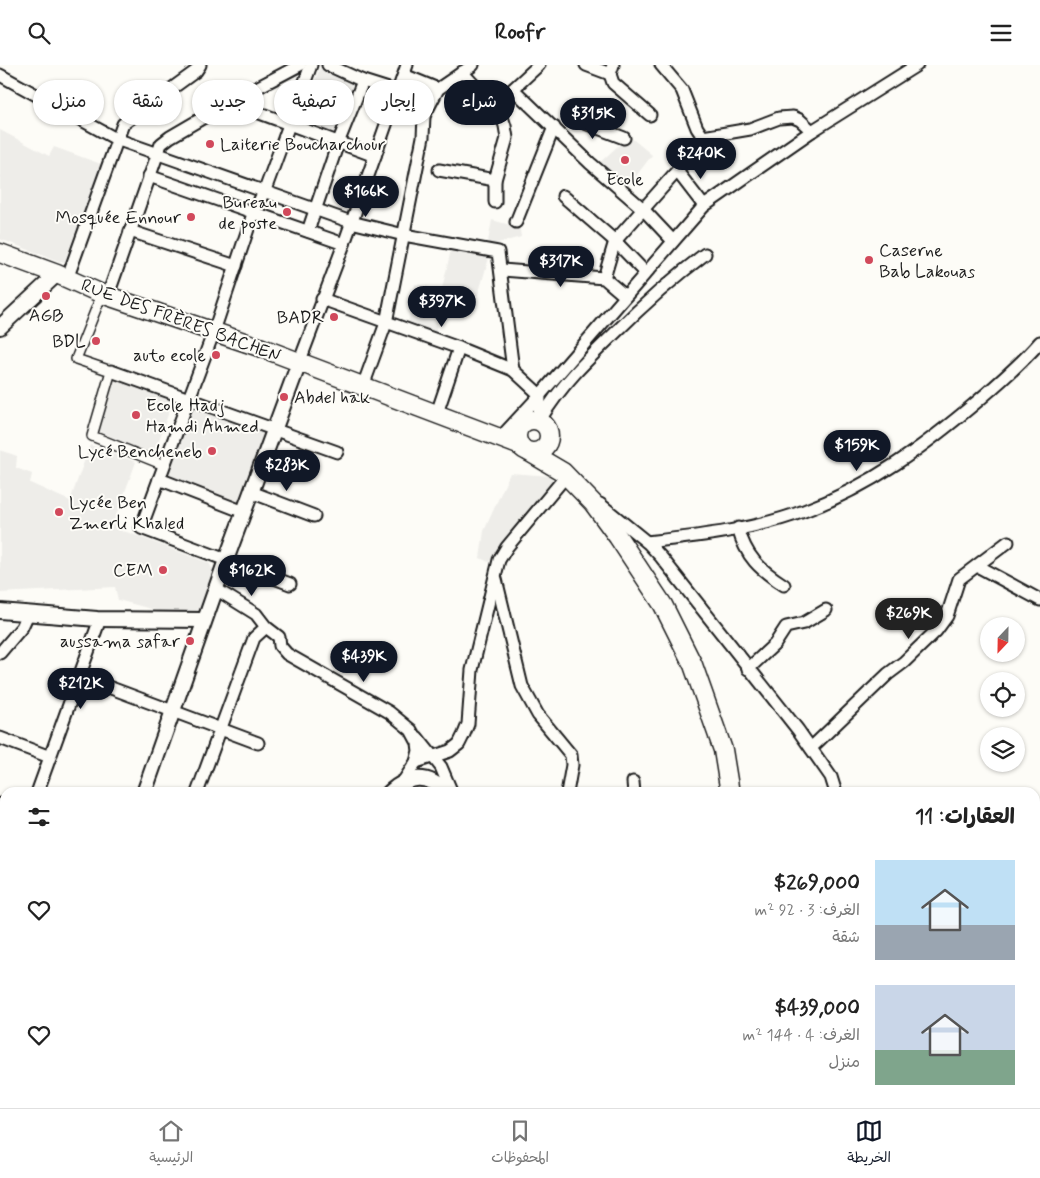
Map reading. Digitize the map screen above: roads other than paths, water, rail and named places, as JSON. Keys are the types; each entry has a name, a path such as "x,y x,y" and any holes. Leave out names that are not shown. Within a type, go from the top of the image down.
{"main road":[{"name":"RUE DES FRÈRES BACHEN","path":"0,253 62,276 105,295 214,331 437,413 525,449 550,463 593,503 618,537 677,629 693,665 723,750 729,787"},
{"path":"544,428 544,448 525,449 518,436 521,427 529,421 544,428 566,476"}],"street":[{"path":"0,327 62,276 123,124 196,71 200,65"},
{"path":"264,84 300,65"},
{"path":"306,80 311,65"},
{"path":"308,231 338,143 363,81 328,65"},
{"path":"434,97 438,89 473,65"},
{"path":"515,87 539,65"},
{"path":"586,65 611,69 613,83 650,115"},
{"path":"661,65 682,90 697,128 703,137"},
{"path":"500,438 540,395 704,206 812,131 917,65"},
{"path":"406,70 438,89"},
{"path":"462,72 469,80"},
{"path":"0,75 116,139 316,208 351,222 404,235 498,252 502,269 513,370"},
{"path":"515,91 590,163 642,208 673,241"},
{"path":"604,278 615,241 642,208 677,171 703,137 750,129 779,118 793,117 800,120 812,131"},
{"path":"572,118 624,138"},
{"path":"192,124 161,144 105,295 76,359 188,397 337,452"},
{"path":"290,125 265,190 254,211 214,331 141,528 290,584"},
{"path":"293,125 375,156"},
{"path":"146,787 204,620 387,125"},
{"path":"363,386 386,323 423,137 424,125"},
{"path":"495,203 495,180 507,138 504,125"},
{"path":"516,222 554,127"},
{"path":"439,170 495,180"},
{"path":"677,171 704,206"},
{"path":"149,176 254,211 344,244"},
{"path":"563,196 615,241 645,272"},
{"path":"130,231 236,266"},
{"path":"544,428 555,394 570,376 668,282 705,254"},
{"path":"502,269 604,278 625,296"},
{"path":"322,299 459,348 513,370 540,395 544,428"},
{"path":"647,543 781,519 834,499 922,448 995,387 1040,342"},
{"path":"437,413 459,348"},
{"path":"111,371 92,436 164,465"},
{"path":"416,762 450,751 459,744 468,724 472,670 499,560 507,547 566,476 647,543 661,557 811,748 831,777 834,787"},
{"path":"159,479 244,512"},
{"path":"251,492 314,516"},
{"path":"738,528 748,554 765,573 784,585"},
{"path":"811,748 943,624 959,579 1008,542"},
{"path":"976,566 1040,600"},
{"path":"496,578 522,686 538,715 571,755 572,765 569,787"},
{"path":"216,589 256,615 266,627 279,637 280,646 287,653 389,713 412,730 441,767 449,787"},
{"path":"748,669 775,644 786,627 804,623 826,610"},
{"path":"0,611 100,619 204,620"},
{"path":"0,653 22,627 28,613"},
{"path":"39,787 100,619"},
{"path":"199,787 254,637 266,627"},
{"path":"79,676 258,743"},
{"path":"397,787 416,762 418,743 412,730"},
{"path":"0,738 50,757"},
{"path":"400,787 418,779 428,778 438,783 441,787"}],"place":[{"name":"Laiterie Boucharchour","path":"210,144"},
{"name":"Ecole","path":"625,160"},
{"name":"Bureau de poste","path":"287,212"},
{"name":"Mosquée Ennour","path":"191,217"},
{"name":"Caserne Bab Lakouas","path":"869,260"},
{"name":"AGB","path":"46,296"},
{"name":"BADR","path":"334,317"},
{"name":"BDL","path":"96,341"},
{"name":"auto ecole","path":"216,355"},
{"name":"Abdel hak","path":"284,397"},
{"name":"Ecole Hadj Hamdi Ahmed","path":"136,415"},
{"name":"Lycé Bencheneb","path":"212,451"},
{"name":"Lycée Ben Zmerli Khaled","path":"59,512"},
{"name":"CEM","path":"163,570"},
{"name":"aussama safar","path":"190,641"}]}
